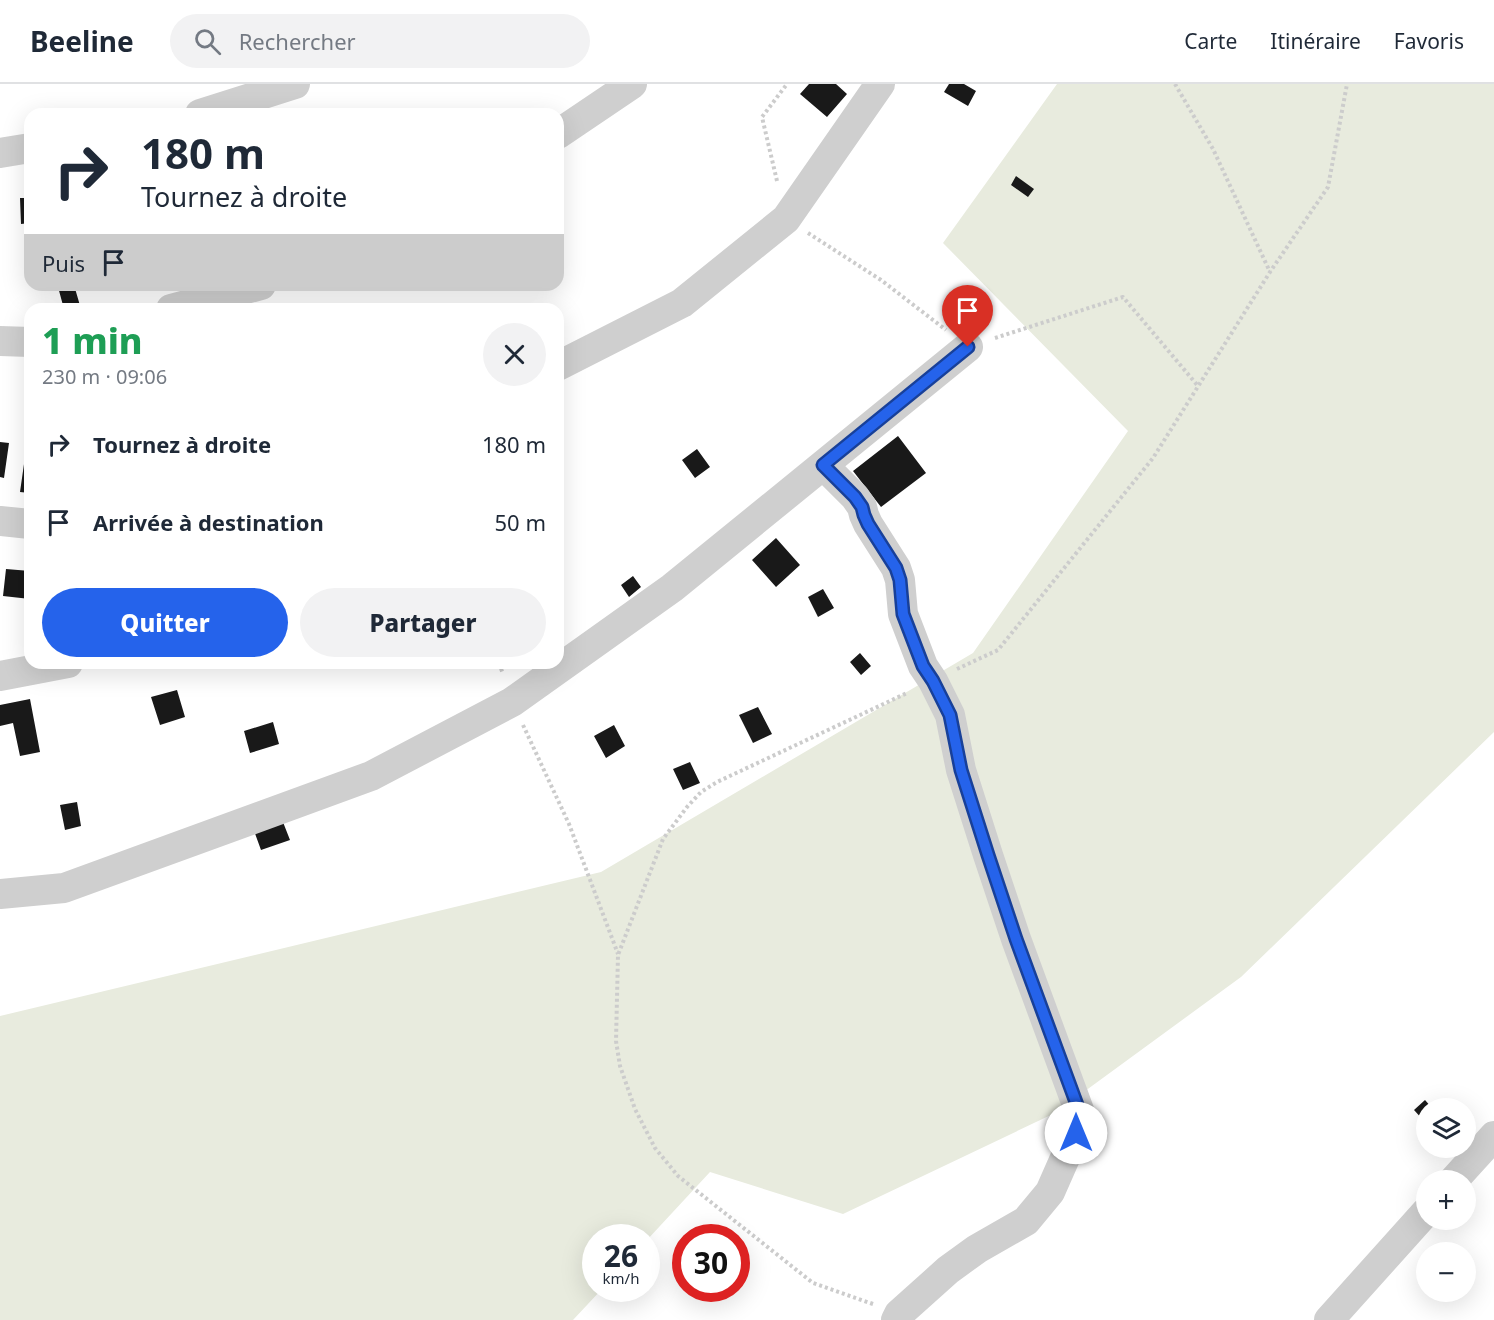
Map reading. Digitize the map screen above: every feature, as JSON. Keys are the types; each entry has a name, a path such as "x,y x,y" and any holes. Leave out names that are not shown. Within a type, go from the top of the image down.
{"street":[{"path":"219,108 295,84"},
{"path":"564,130 632,84"},
{"path":"564,363 682,303 786,219 880,84"},
{"path":"0,153 24,149"},
{"path":"194,303 238,291"},
{"path":"0,341 24,342"},
{"path":"564,665 672,588 968,347"},
{"path":"823,465 855,497 862,507 868,524 896,568 900,580 903,614 923,666 950,715 961,770 1016,939 1080,1113 1076,1133 1050,1192 1026,1221 977,1249 948,1270 894,1318"},
{"path":"0,521 24,523"},
{"path":"0,676 37,669"},
{"path":"0,894 63,888 371,776 512,702 558,669"},
{"path":"1463,1170 1494,1136"},
{"path":"1329,1320 1416,1223"}],"path":[{"path":"787,84 762,117 786,219 881,280 968,347 1123,297 1198,386"},
{"path":"1175,84 1212,149 1270,272"},
{"path":"894,1318 813,1283 678,1176 654,1148 634,1109 619,1058 616,1041 618,955 663,839 701,792 717,782 998,650 1153,458 1270,272 1328,187 1347,84"},
{"path":"512,702 569,824 618,955"}],"shaded area":[{"path":"1057,84 1494,84 1494,732 1241,977 1055,1113 843,1214 710,1172 660,1226 660,1224 582,1224 582,1302 590,1302 573,1320 0,1320 0,1016 601,872 973,653 1128,431 943,243"}],"building":[{"path":"809,84 836,84 847,94 827,117 800,94"},
{"path":"949,84 964,84 976,91 968,106 944,92"},
{"path":"1016,176 1034,189 1028,197 1011,185"},
{"path":"20,198 24,198 24,224 21,224"},
{"path":"59,291 76,291 79,303 62,303"},
{"path":"898,436 926,473 881,507 853,471"},
{"path":"0,442 9,443 4,478 0,477"},
{"path":"697,449 710,467 695,478 682,460"},
{"path":"24,464 24,492 20,492"},
{"path":"776,538 800,565 776,587 752,560"},
{"path":"6,569 24,570 24,598 3,596"},
{"path":"633,576 641,587 629,597 621,585"},
{"path":"823,589 834,608 818,617 808,597"},
{"path":"860,653 871,666 861,675 850,662"},
{"path":"177,690 185,717 160,725 151,697"},
{"path":"30,699 40,752 20,756 13,723 0,726 0,705"},
{"path":"758,707 772,734 753,743 739,715"},
{"path":"273,722 279,744 250,753 244,731"},
{"path":"614,725 625,746 606,758 594,736"},
{"path":"690,762 700,783 683,790 673,769"},
{"path":"77,802 81,826 65,830 60,805"},
{"path":"281,817 290,840 261,850 253,828"}],"route":[{"path":"968,347 823,465 855,497 862,507 868,524 896,568 900,580 903,614 923,666 950,715 961,770 988,855 1016,939 1080,1113 1076,1133"}]}
